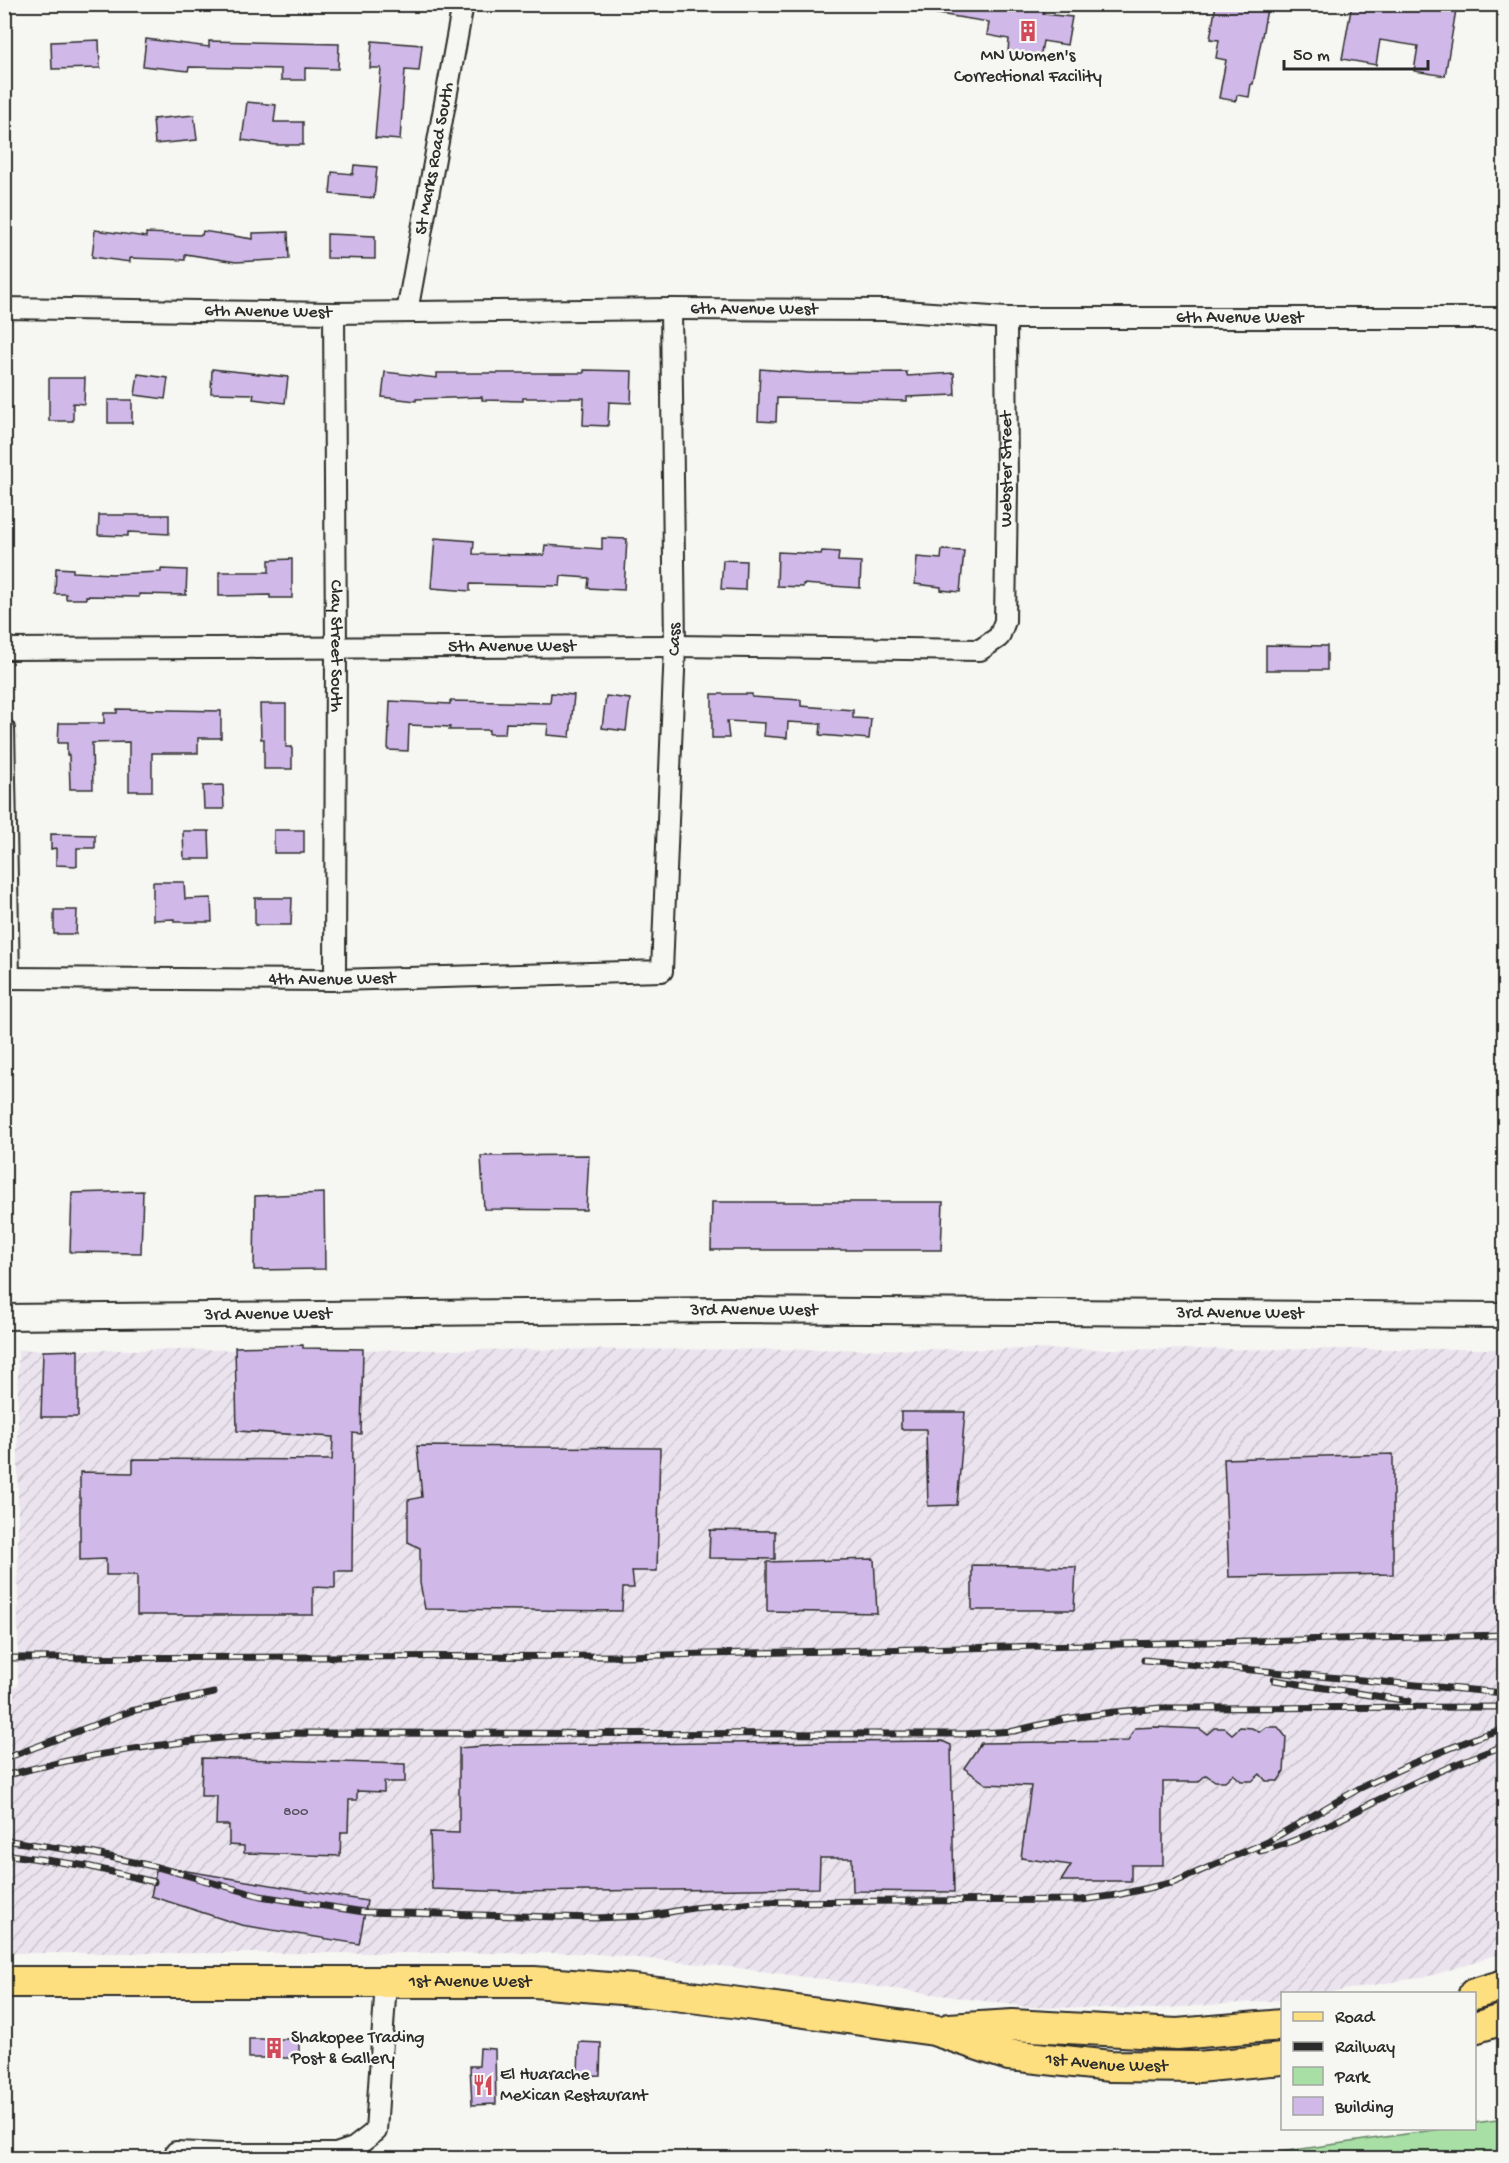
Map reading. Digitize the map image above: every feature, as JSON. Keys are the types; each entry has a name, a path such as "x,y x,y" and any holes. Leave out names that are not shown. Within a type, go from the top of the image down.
{"main road":[{"name":"1st Avenue West","path":"4,1982 534,1982 634,1990 934,2030 1009,2055 1110,2066 1198,2067 1281,2059"},
{"path":"1476,1993 1504,1985"},
{"path":"1476,2027 1504,2019"},
{"name":"1st Avenue West","path":"934,2030 1012,2025 1177,2034 1281,2025"}],"street":[{"name":"St Marks Road South","path":"407,312 463,4"},
{"name":"6th Avenue West","path":"4,308 334,313 671,309 888,310 1006,318 1504,318"},
{"name":"Cass","path":"662,971 675,645 671,309"},
{"name":"Clay Street South","path":"334,313 335,980"},
{"name":"Webster Street","path":"1005,621 1006,318"},
{"name":"5th Avenue West","path":"4,649 675,645 980,650 999,637 1005,621"},
{"path":"4,729 7,978"},
{"name":"4th Avenue West","path":"7,978 335,980 662,971"},
{"name":"3rd Avenue West","path":"4,1317 714,1310 1504,1315"},
{"path":"176,2152 336,2154 354,2148 376,2132 386,1982"}],"shaded area":[{"path":"1504,1349 1504,1952 1434,1975 1332,1992 1281,1992 1281,2000 1155,2009 1028,2007 731,1967 586,1953 5,1953 4,1687 18,1686 18,1350"}],"green space":[{"path":"1504,2119 1504,2158 1238,2158 1434,2130 1476,2130 1476,2123"}],"building":[{"name":"MN Women's Correctional Facility","path":"934,4 1045,4 1043,14 1072,17 1067,45 1043,41 1040,58 1008,52 1009,39 987,35 989,22 933,13"},
{"path":"1216,4 1268,4 1249,97 1237,95 1236,101 1219,98 1226,60 1216,58 1219,40 1210,39"},
{"path":"1352,4 1457,4 1445,76 1414,71 1418,46 1380,40 1376,65 1342,59"},
{"path":"146,39 209,47 209,41 339,44 338,69 305,68 305,80 281,80 281,69 189,67 188,71 143,66"},
{"path":"99,40 100,68 52,69 51,42"},
{"path":"372,41 422,45 419,71 405,70 400,140 375,138 381,68 370,68"},
{"path":"247,102 276,105 274,122 303,122 303,145 276,145 242,140"},
{"path":"194,115 197,140 155,144 153,119"},
{"path":"354,165 377,167 374,198 330,194 332,172 353,174"},
{"path":"95,230 146,237 146,233 202,235 203,231 253,239 253,233 288,232 289,259 236,262 185,254 185,260 130,258 130,262 92,257"},
{"path":"327,234 375,236 375,259 327,258"},
{"path":"212,369 288,377 285,403 253,399 254,394 211,393"},
{"path":"760,369 809,373 907,372 907,376 954,373 955,395 907,397 907,401 777,398 776,422 758,421"},
{"path":"584,370 632,371 631,403 609,402 608,426 583,425 584,398 523,398 523,401 482,400 482,397 416,399 416,401 382,397 385,372 437,378 437,373 584,373"},
{"path":"138,374 168,378 165,399 135,395"},
{"path":"49,378 85,378 84,404 73,403 73,421 49,421"},
{"path":"108,400 132,400 132,423 108,423"},
{"path":"99,515 169,515 169,534 128,532 128,536 98,535"},
{"path":"435,538 474,541 473,554 544,555 545,545 602,549 602,538 627,539 624,590 588,588 589,578 561,576 560,586 470,584 470,591 431,588"},
{"path":"942,550 964,551 960,592 915,584 917,557 941,559"},
{"path":"822,551 839,552 838,561 861,562 860,588 803,584 803,587 777,586 778,552 821,554"},
{"path":"292,559 292,598 270,598 270,595 219,596 219,572 269,572 269,560"},
{"path":"723,560 746,561 745,590 721,589"},
{"path":"56,568 73,569 73,572 112,574 161,572 161,569 187,570 186,595 139,594 139,597 86,596 86,599 66,599 66,594 55,594"},
{"path":"1266,645 1327,646 1327,670 1266,670"},
{"path":"551,693 574,695 570,737 547,735 548,724 506,723 505,734 489,734 489,730 449,730 450,727 409,725 408,751 388,750 390,701 450,704 450,701 550,703"},
{"path":"712,694 752,694 752,697 801,700 801,706 853,710 853,718 871,719 869,739 820,735 821,724 788,722 787,738 764,736 765,723 727,721 729,738 712,738"},
{"path":"606,696 630,699 626,731 602,728"},
{"path":"260,704 286,704 286,747 292,747 292,769 264,769 264,739 261,739"},
{"path":"117,709 221,711 221,738 198,738 198,753 152,753 152,791 129,791 129,742 92,743 93,789 70,789 67,743 58,743 59,723 104,723 104,713 117,713"},
{"path":"223,785 224,809 204,809 203,786"},
{"path":"274,830 304,830 304,853 274,853"},
{"path":"183,831 209,831 210,859 184,859"},
{"path":"51,834 95,835 95,848 77,848 77,866 56,865 56,848 51,849"},
{"path":"153,882 184,882 185,899 211,898 212,922 153,920"},
{"path":"255,898 292,898 291,925 255,925"},
{"path":"54,910 77,910 76,934 54,934"},
{"path":"589,1155 586,1210 484,1209 481,1156"},
{"path":"143,1191 141,1253 70,1252 72,1193"},
{"path":"324,1193 325,1269 254,1270 255,1196"},
{"path":"712,1202 943,1202 941,1250 711,1250"},
{"path":"303,1345 303,1348 363,1349 361,1434 353,1433 352,1571 335,1571 335,1588 313,1587 313,1615 137,1615 137,1575 106,1575 106,1559 80,1560 80,1472 133,1473 133,1459 332,1460 333,1437 237,1431 235,1347"},
{"path":"78,1350 78,1417 41,1417 43,1351"},
{"path":"901,1412 965,1412 957,1505 928,1506 926,1429 901,1429"},
{"path":"417,1446 660,1448 657,1571 632,1571 634,1588 623,1588 622,1611 425,1609 420,1583 420,1548 408,1542 408,1500 422,1497"},
{"path":"1393,1454 1393,1574 1229,1577 1224,1459"},
{"path":"710,1530 775,1531 775,1559 709,1558"},
{"path":"874,1559 877,1613 767,1611 767,1562"},
{"path":"972,1565 1076,1567 1074,1610 972,1610"},
{"path":"1240,1727 1252,1728 1259,1732 1266,1727 1278,1727 1286,1737 1284,1772 1278,1781 1266,1781 1260,1774 1252,1781 1241,1781 1233,1774 1225,1781 1215,1781 1206,1775 1198,1782 1163,1782 1163,1865 1131,1865 1131,1881 1061,1881 1071,1865 1021,1858 1031,1786 986,1784 964,1768 981,1743 1128,1741 1135,1728 1200,1729 1207,1734 1214,1728 1225,1728 1232,1734"},
{"path":"942,1741 951,1745 954,1892 853,1891 852,1858 820,1858 819,1888 513,1892 432,1889 430,1832 459,1833 459,1748 497,1745"},
{"path":"202,1758 405,1764 405,1782 384,1782 384,1792 357,1791 357,1800 349,1800 348,1832 341,1832 340,1856 244,1853 244,1846 229,1845 229,1825 216,1825 217,1796 201,1796"},
{"path":"157,1866 367,1901 359,1944 241,1925 151,1896"},
{"name":"Shakopee Trading Post & Gallery","path":"249,2039 299,2039 299,2058 249,2058"},
{"path":"579,2042 601,2043 600,2075 578,2076"},
{"name":"El Huarache Mexican Restaurant","path":"480,2048 495,2049 496,2104 472,2105 470,2066 479,2066"}],"railway":[{"path":"4,1658 624,1656 1504,1635"},
{"path":"1144,1660 1504,1693"},
{"path":"1274,1680 1408,1701"},
{"path":"4,1759 131,1711 214,1693"},
{"path":"4,1776 144,1747 286,1733 964,1734 1014,1731 1065,1719 1160,1708 1504,1707"},
{"path":"4,1840 91,1853 157,1867 260,1896 364,1912 595,1918 647,1916 693,1908 755,1902 1082,1900 1175,1882 1267,1842 1360,1788 1411,1764 1504,1729"},
{"path":"1260,1851 1302,1837 1419,1780 1504,1746"},
{"path":"4,1854 87,1866 154,1882"}],"place":[{"name":"MN Women's Correctional Facility","path":"1028,31"},
{"name":"Shakopee Trading Post & Gallery","path":"274,2048"},
{"name":"El Huarache Mexican Restaurant","path":"483,2085"}]}
